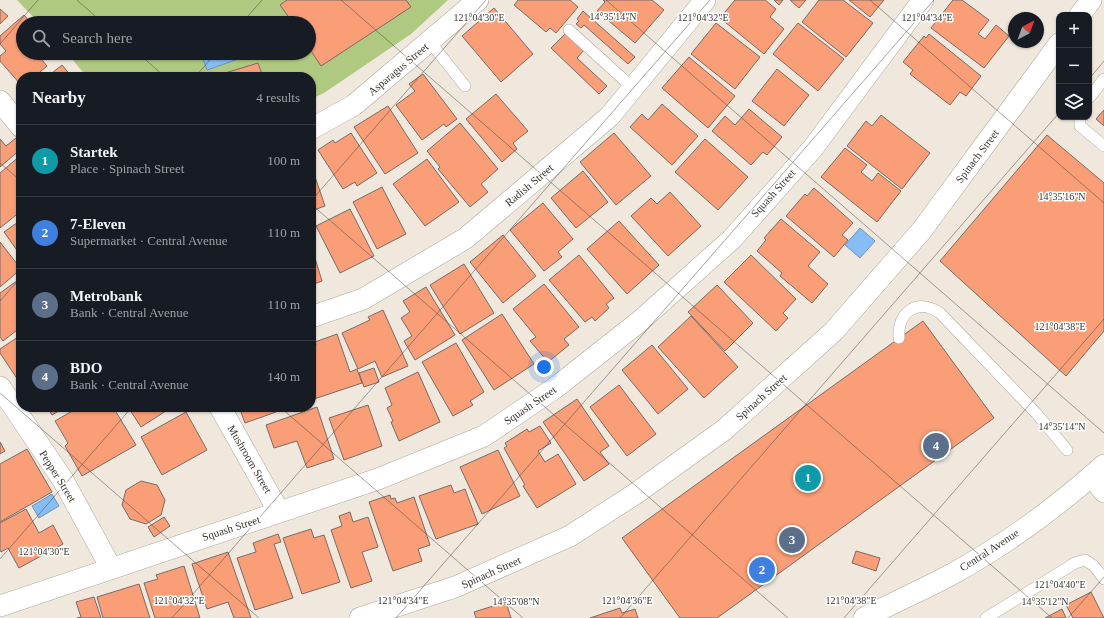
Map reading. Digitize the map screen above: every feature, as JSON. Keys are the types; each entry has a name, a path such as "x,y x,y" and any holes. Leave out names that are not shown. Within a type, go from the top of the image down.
{"street":[{"name":"Asparagus Street","path":"316,126 354,105 478,0"},
{"name":"Radish Street","path":"316,315 363,299 466,238 610,116 706,0"},
{"name":"Squash Street","path":"0,606 378,479 484,436 555,388 634,326 732,239 813,148 923,0"},
{"path":"1082,12 1091,0"},
{"name":"Spinach Street","path":"360,618 455,588 570,536 635,494 724,430 834,331 916,236 1056,48"},
{"path":"0,101 16,121"},
{"name":"Pepper Street","path":"0,387 16,411"},
{"name":"Pepper Street","path":"17,412 63,480 112,568"},
{"name":"Mushroom Street","path":"223,412 279,512"},
{"path":"1098,470 1104,492"},
{"name":"Central Avenue","path":"864,618 953,573 979,558 1049,510 1098,470"}],"lane":[{"path":"568,30 633,88"},
{"path":"430,42 465,86"},
{"path":"1092,94 1104,79"},
{"path":"1080,120 1080,126 1104,146"},
{"path":"899,338 898,327 905,314 918,306 934,308 1036,412 1067,450"},
{"path":"986,618 1075,563 1085,560 1094,566 1104,579"}],"green space":[{"path":"17,0 448,0 411,34 324,93 316,97 316,72 83,72 73,60 316,60 316,16 32,16"}],"water":[{"path":"203,60 236,60 207,70"},
{"path":"860,228 875,241 860,258 845,245"},
{"path":"52,494 59,506 39,518 32,506"}],"building":[{"path":"287,0 406,0 411,7 321,66 316,58 316,16 288,16 280,5"},
{"path":"518,0 570,0 578,7 556,33 550,28 546,32 514,5"},
{"path":"603,0 652,0 664,10 635,43 597,11 605,2"},
{"path":"735,0 765,0 776,9 770,17 784,29 764,54 720,18"},
{"path":"774,0 783,0 779,5"},
{"path":"790,0 806,0 799,8"},
{"path":"819,0 843,0 873,23 846,57 802,22"},
{"path":"849,0 884,0 870,17"},
{"path":"953,0 962,0 989,20 978,34 985,39 996,25 1008,35 1008,37 984,68 931,28"},
{"path":"494,8 533,54 501,82 462,36"},
{"path":"0,9 8,16 0,24"},
{"path":"583,11 635,57 628,64 584,25 581,28 576,24 579,21 577,19"},
{"path":"16,22 16,60 42,60 47,66 40,72 16,72 16,79 0,61 0,56 6,51 0,44 0,36"},
{"path":"716,23 760,57 735,89 691,54"},
{"path":"798,23 844,59 818,91 773,54"},
{"path":"566,33 584,50 577,58 607,86 599,94 551,48"},
{"path":"929,34 981,76 966,96 960,92 950,105 910,74 913,70 903,62 924,36 926,38"},
{"path":"689,57 735,96 708,128 662,88"},
{"path":"258,63 261,72 228,72"},
{"path":"62,65 68,72 53,72"},
{"path":"777,69 809,95 784,126 752,101"},
{"path":"423,74 457,119 446,127 444,124 422,140 396,105 415,91 409,84"},
{"path":"496,94 528,131 513,143 517,149 502,162 466,119"},
{"path":"662,104 698,136 672,165 630,127 642,114 648,120"},
{"path":"388,106 418,153 385,174 354,127"},
{"path":"749,109 782,137 767,155 763,152 751,165 712,131 725,116 735,125"},
{"path":"1104,110 1104,126 1096,119"},
{"path":"881,115 930,153 902,189 847,146 866,121 872,126"},
{"path":"460,123 498,169 481,184 488,192 470,207 438,169 440,167 427,151"},
{"path":"351,133 377,173 357,186 355,182 343,189 318,150 333,140 335,143"},
{"path":"614,133 651,176 616,205 580,162"},
{"path":"1047,135 1104,183 1104,331 1066,376 940,261"},
{"path":"16,138 16,153 0,167 0,139 6,146"},
{"path":"705,139 748,177 718,210 675,172"},
{"path":"845,148 867,165 861,172 872,181 878,173 901,191 877,222 821,177"},
{"path":"16,159 16,215 0,228 0,173"},
{"path":"427,159 459,202 425,226 393,184"},
{"path":"583,171 608,202 576,228 551,198"},
{"path":"316,180 325,206 316,209"},
{"path":"382,187 406,234 377,249 353,202"},
{"path":"814,188 853,223 842,235 848,240 834,257 786,216 805,194 807,196"},
{"path":"670,192 701,226 668,256 631,216 651,198 657,204"},
{"path":"543,203 573,239 558,252 562,257 544,271 510,230"},
{"path":"350,209 374,256 340,273 316,226"},
{"path":"781,219 820,252 808,266 828,284 812,303 780,276 782,273 757,251 766,240 764,238"},
{"path":"619,221 659,265 627,294 587,249"},
{"path":"16,224 16,249 4,232"},
{"path":"503,235 536,276 503,303 470,262"},
{"path":"0,242 16,263 16,273 0,287"},
{"path":"579,255 614,298 606,304 609,308 595,321 592,317 585,322 549,280"},
{"path":"751,255 796,299 783,313 788,318 776,331 724,282"},
{"path":"316,261 322,281 316,283"},
{"path":"464,264 494,313 460,334 430,285"},
{"path":"16,282 16,331 3,341 0,337 0,293"},
{"path":"544,284 579,327 564,339 569,345 548,362 530,341 536,337 513,309"},
{"path":"717,285 753,323 725,351 688,312"},
{"path":"426,287 455,335 415,360 404,341 412,336 401,318 410,312 403,301"},
{"path":"383,310 408,366 382,377 375,361 358,369 342,333 370,320 368,317"},
{"path":"502,314 534,364 494,390 462,340"},
{"path":"691,316 738,367 704,398 658,347"},
{"path":"923,321 994,418 717,618 680,618 622,538"},
{"path":"337,334 350,372 357,369 362,383 316,398 316,342"},
{"path":"16,338 16,377 0,353 0,349"},
{"path":"456,343 484,392 470,401 473,405 453,416 422,362"},
{"path":"652,345 688,389 658,414 622,370"},
{"path":"374,368 379,382 364,387 359,373"},
{"path":"418,372 440,422 399,441 387,408 392,405 385,388"},
{"path":"619,385 656,434 627,456 590,407"},
{"path":"577,399 609,446 600,452 609,464 584,481 543,422"},
{"path":"368,405 382,446 344,460 329,418"},
{"path":"316,407 334,459 307,468 297,441 274,448 266,425 303,412 316,412"},
{"path":"50,412 57,412 52,415"},
{"path":"70,412 116,412 136,445 82,476 65,446 68,443 55,421"},
{"path":"131,412 164,412 141,427"},
{"path":"186,412 207,450 162,475 141,437"},
{"path":"241,412 276,412 245,423"},
{"path":"540,426 551,443 538,451 545,462 558,454 576,484 537,508 523,486 525,485 504,448 507,446 505,443 527,429 529,432"},
{"path":"0,442 5,451 0,454"},
{"path":"27,449 52,492 0,522 0,464"},
{"path":"498,450 520,496 482,514 460,467"},
{"path":"141,481 157,485 165,500 161,515 146,524 130,519 122,505 126,490"},
{"path":"451,485 454,493 465,489 478,524 436,539 419,496"},
{"path":"390,495 391,499 395,498 397,503 414,497 430,545 418,549 422,561 393,571 369,502"},
{"path":"26,509 39,533 53,525 63,544 19,568 8,548 1,552 0,550 0,523"},
{"path":"350,512 353,522 368,517 378,547 362,552 372,581 351,588 331,530 342,526 339,516"},
{"path":"164,517 170,526 154,537 148,527"},
{"path":"311,529 314,538 324,535 340,582 302,594 283,538"},
{"path":"278,534 281,542 274,544 293,598 255,610 237,558 256,552 253,543"},
{"path":"856,551 880,558 876,571 852,563"},
{"path":"228,552 251,618 234,618 228,602 207,609 192,564"},
{"path":"184,566 200,618 155,618 144,583 158,579 156,575"},
{"path":"139,584 150,618 103,618 97,597"},
{"path":"1091,592 1104,618 1073,618 1066,605"},
{"path":"94,597 101,618 77,618 81,617 76,602"},
{"path":"506,602 511,618 476,618 474,612"},
{"path":"620,608 622,613 635,609 638,618 590,618"},
{"path":"1062,609 1066,618 1045,618"}],"place":[{"name":"BDO","path":"936,446"},
{"name":"Startek","path":"808,478"},
{"name":"Metrobank","path":"792,540"},
{"name":"7-Eleven","path":"762,570"}]}
